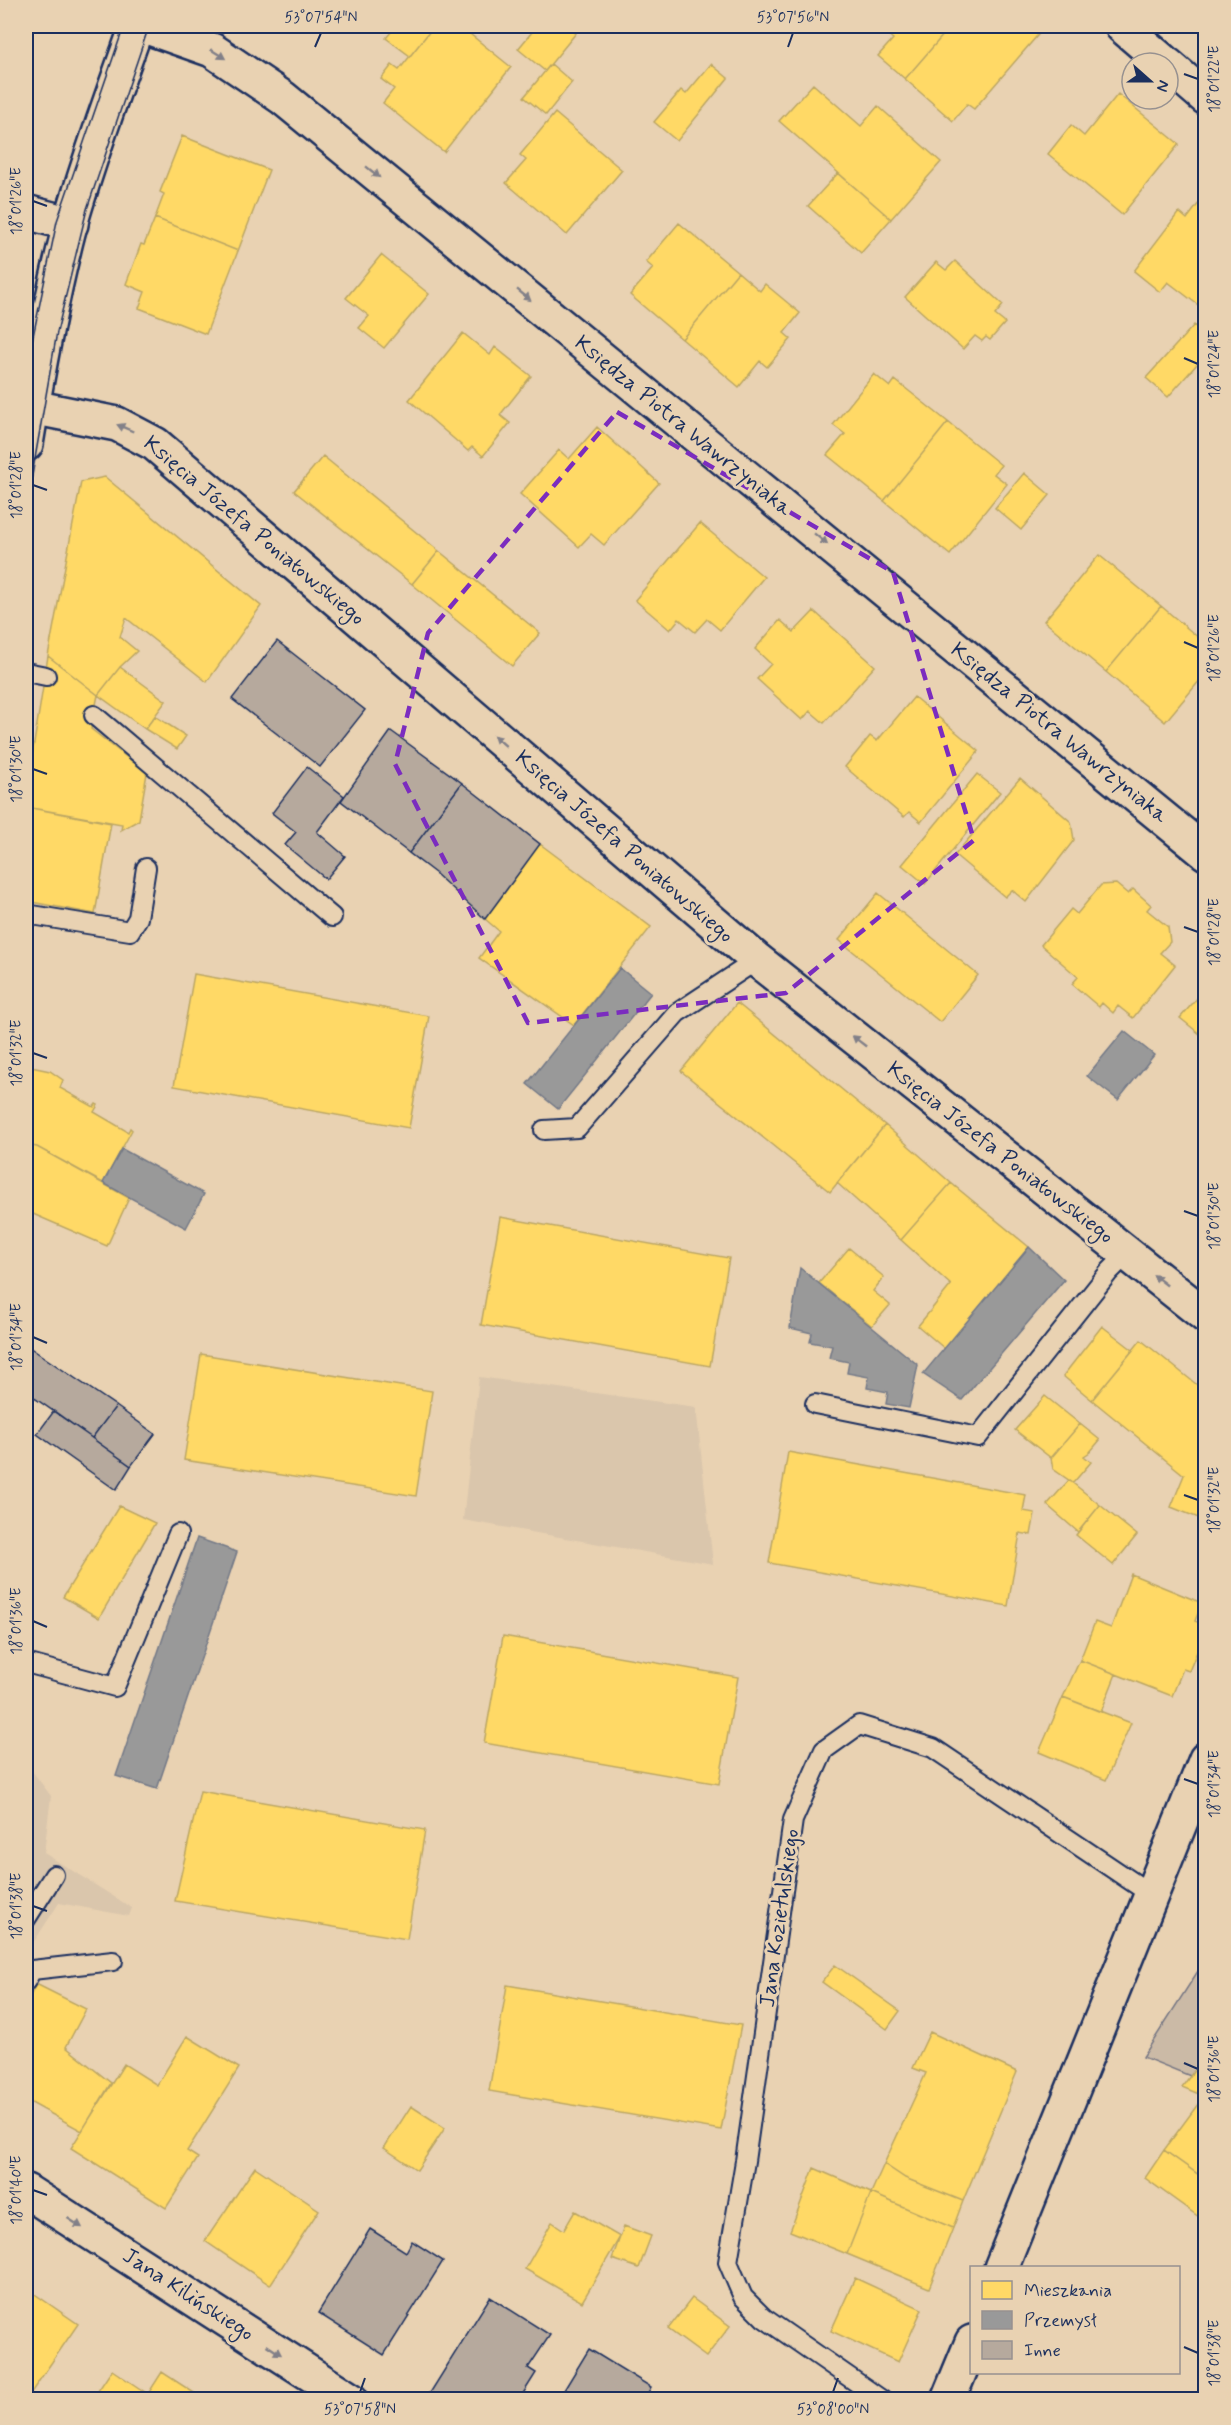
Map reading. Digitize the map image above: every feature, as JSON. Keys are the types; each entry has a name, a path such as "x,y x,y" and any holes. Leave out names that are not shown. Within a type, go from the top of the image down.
{"street":[{"path":"26,444 46,327 71,224 100,129 137,26"},
{"name":"Księdza Piotra Wawrzyniaka","path":"144,26 212,50 283,98 1206,853"},
{"path":"1122,26 1152,51"},
{"path":"1180,75 1206,98"},
{"path":"26,212 71,224"},
{"name":"Księcia Józefa Poniatowskiego","path":"32,407 117,424 129,428 155,444 757,960 1206,1316"},
{"path":"1002,2266 1206,1759"},
{"name":"Jana Kilińskiego","path":"26,2191 351,2400"},
{"path":"948,2400 970,2347"}],"lane":[{"path":"26,672 46,676"},
{"path":"94,715 332,917"},
{"path":"26,914 130,932 138,918 146,868"},
{"path":"544,1130 577,1128 677,1013 757,960"},
{"path":"815,1404 978,1437 1109,1272 1127,1254"},
{"path":"26,1663 115,1688 178,1534"},
{"name":"Jana Kozietulskiego","path":"882,2400 764,2318 743,2297 728,2262 745,2161 793,1820 824,1750 859,1725 933,1748 1152,1895"},
{"path":"26,1919 54,1875"},
{"path":"26,1981 32,1970 112,1961"}],"highlighted area":[{"path":"617,412 893,572 974,840 786,993 528,1023 395,764 428,633"}],"shaded area":[{"path":"479,1377 696,1407 713,1564 463,1520"},
{"path":"26,1763 51,1796 44,1853 132,1908 129,1916 59,1903 26,1954"},
{"path":"1205,1960 1205,2082 1143,2057"}],"building: Mieszkania":[{"path":"396,26 434,26 410,56 386,38"},
{"path":"434,26 460,26 511,67 444,152 383,103 394,89 381,79 392,65 399,70"},
{"path":"537,26 567,26 576,33 545,71 518,49"},
{"path":"878,26 951,26 905,79 878,56 893,39"},
{"path":"951,26 1039,26 1043,29 974,109 967,104 953,121 905,79"},
{"path":"551,64 572,82 546,115 524,97"},
{"path":"711,64 728,78 677,141 654,122 681,90 686,94"},
{"path":"813,84 861,126 878,106 941,162 891,219 779,121"},
{"path":"1118,94 1120,111 1139,111 1179,144 1122,215 1048,154 1071,125 1084,136"},
{"path":"555,113 622,170 567,235 506,183 526,160 520,155"},
{"path":"182,136 269,170 238,251 155,218 164,194 160,192"},
{"path":"838,173 891,219 861,253 808,206"},
{"path":"1202,199 1206,201 1206,311 1168,282 1160,292 1134,271 1179,212 1187,219"},
{"path":"155,218 238,251 206,334 139,308 145,292 126,284 141,244 144,245"},
{"path":"679,223 738,272 682,339 630,295 653,268 646,262"},
{"path":"381,255 429,294 384,348 359,328 369,316 346,298"},
{"path":"955,261 1003,305 995,315 1005,323 990,340 986,337 982,341 975,336 963,349 905,297 936,262 946,270"},
{"path":"738,272 760,291 765,284 800,313 784,333 791,339 767,367 760,361 739,387 682,339"},
{"path":"1194,325 1206,336 1206,354 1168,397 1146,378"},
{"path":"463,333 490,355 495,347 531,376 500,415 510,423 483,456 472,447 468,451 409,400"},
{"path":"874,374 890,387 895,380 948,422 884,501 827,455 845,434 833,425"},
{"path":"948,422 1001,465 994,474 1007,484 950,555 884,501"},
{"path":"597,427 659,483 604,545 591,534 579,547 520,494 559,450 569,459"},
{"path":"323,456 439,551 412,584 294,491"},
{"path":"1024,473 1050,495 1021,530 995,508"},
{"path":"105,477 261,606 207,682 126,618 120,637 137,651 120,667 98,695 48,656 81,482"},
{"path":"700,523 764,577 720,630 707,619 695,632 679,619 670,630 635,600"},
{"path":"439,551 540,633 512,666 412,584"},
{"path":"1099,555 1161,606 1106,672 1044,621"},
{"path":"1161,606 1206,644 1206,673 1165,722 1106,672"},
{"path":"814,611 875,666 824,723 810,711 802,720 757,679 771,664 755,649 780,620 794,632"},
{"path":"48,656 98,695 91,729 147,773 139,820 121,830 122,824 26,807 26,793"},
{"path":"120,667 166,701 145,729 98,695"},
{"path":"914,697 979,751 921,822 909,812 904,817 845,767 870,736 877,741"},
{"path":"155,716 186,736 177,749 145,729"},
{"path":"977,774 1000,792 925,884 902,865"},
{"path":"1020,778 1071,822 1074,840 1026,902 1012,890 1005,897 955,855"},
{"path":"26,807 111,823 95,914 26,901"},
{"path":"540,844 651,927 574,1025 479,958 499,931 485,919"},
{"path":"1116,884 1128,894 1133,889 1151,905 1147,910 1168,927 1170,942 1160,953 1175,965 1133,1018 1118,1006 1113,1013 1102,1003 1099,1007 1072,984 1078,977 1041,945 1071,909 1077,914 1101,885"},
{"path":"878,893 978,975 940,1022 839,940"},
{"path":"194,974 429,1016 409,1128 174,1086"},
{"path":"1206,988 1206,1039 1180,1018"},
{"path":"737,1003 885,1125 830,1192 681,1071"},
{"path":"26,1066 50,1071 63,1080 60,1088 94,1107 98,1105 94,1112 128,1132 130,1128 132,1130 103,1183 37,1147 26,1145"},
{"path":"885,1125 951,1183 901,1240 837,1183"},
{"path":"26,1145 37,1147 129,1198 107,1246 26,1211"},
{"path":"951,1183 1029,1247 945,1349 918,1326 951,1285 901,1240"},
{"path":"500,1217 729,1258 710,1366 481,1325"},
{"path":"849,1248 884,1277 873,1291 890,1305 872,1326 819,1283"},
{"path":"1102,1326 1133,1350 1092,1400 1063,1376"},
{"path":"1141,1340 1206,1392 1206,1521 1171,1507 1184,1475 1092,1400"},
{"path":"201,1354 432,1391 416,1496 184,1460"},
{"path":"1045,1396 1080,1424 1051,1458 1015,1430"},
{"path":"1080,1424 1100,1440 1084,1456 1091,1462 1073,1483 1053,1469 1051,1458"},
{"path":"788,1452 1026,1495 1023,1511 1035,1513 1031,1535 1020,1533 1008,1606 769,1563"},
{"path":"1069,1480 1100,1505 1078,1532 1047,1505"},
{"path":"1100,1505 1137,1535 1113,1565 1076,1535"},
{"path":"119,1506 155,1523 99,1618 63,1597"},
{"path":"1131,1574 1202,1603 1195,1621 1206,1625 1206,1630 1189,1671 1183,1669 1172,1696 1080,1660 1095,1622 1111,1628"},
{"path":"503,1636 738,1677 719,1784 484,1743"},
{"path":"1080,1660 1116,1674 1101,1712 1063,1697"},
{"path":"1063,1697 1131,1723 1106,1780 1039,1752"},
{"path":"200,1791 425,1830 407,1939 175,1901"},
{"path":"835,1965 900,2011 887,2029 822,1982"},
{"path":"36,1984 86,2009 66,2047 111,2083 82,2131 26,2100 26,2005"},
{"path":"507,1985 741,2025 721,2130 489,2091"},
{"path":"930,2032 1017,2072 963,2201 905,2178 884,2164 926,2073 913,2068"},
{"path":"187,2036 239,2068 187,2151 198,2158 166,2208 71,2148 124,2064 157,2085"},
{"path":"1196,2068 1206,2075 1206,2097 1182,2087"},
{"path":"1204,2096 1206,2097 1206,2180 1164,2150"},
{"path":"411,2106 445,2128 417,2170 384,2148"},
{"path":"1164,2150 1206,2180 1206,2222 1145,2178"},
{"path":"884,2164 905,2178 963,2201 953,2228 871,2193"},
{"path":"255,2167 319,2210 270,2285 205,2241"},
{"path":"814,2168 871,2193 847,2254 790,2231"},
{"path":"871,2193 953,2228 929,2288 847,2254"},
{"path":"575,2211 620,2237 582,2302 525,2269 552,2222 564,2230"},
{"path":"624,2226 651,2236 639,2268 612,2259"},
{"path":"855,2278 922,2309 898,2362 831,2331"},
{"path":"26,2288 78,2324 26,2400"},
{"path":"692,2298 730,2326 706,2357 668,2329"},
{"path":"112,2370 148,2394 162,2372 205,2400 92,2400"}],"building: Przemysł":[{"path":"620,968 651,993 558,1109 527,1084"},
{"path":"1124,1031 1154,1055 1118,1100 1087,1076"},
{"path":"122,1149 204,1194 186,1228 103,1183"},
{"path":"1029,1247 1064,1280 962,1400 923,1374"},
{"path":"800,1268 918,1365 909,1408 886,1404 888,1392 867,1388 869,1377 847,1373 849,1362 829,1358 832,1346 810,1342 812,1333 790,1328"},
{"path":"197,1538 237,1552 157,1789 116,1776"}],"building: Inne":[{"path":"277,641 365,710 320,767 232,699"},
{"path":"391,731 462,783 409,853 341,801"},
{"path":"307,767 344,796 317,832 345,856 326,879 285,845 296,832 272,813"},
{"path":"462,783 540,844 485,919 435,873 409,853"},
{"path":"26,1345 116,1406 92,1438 26,1392"},
{"path":"116,1406 155,1434 131,1466 92,1438"},
{"path":"54,1411 131,1466 116,1490 37,1434"},
{"path":"370,2229 406,2252 412,2241 443,2261 384,2355 318,2313"},
{"path":"490,2297 550,2335 528,2368 536,2373 519,2400 440,2400 430,2393"},
{"path":"589,2349 651,2387 644,2400 558,2400"}],"tram line":[{"path":"26,370 57,221 124,26"},
{"path":"26,510 57,332 87,209 149,26"}]}
